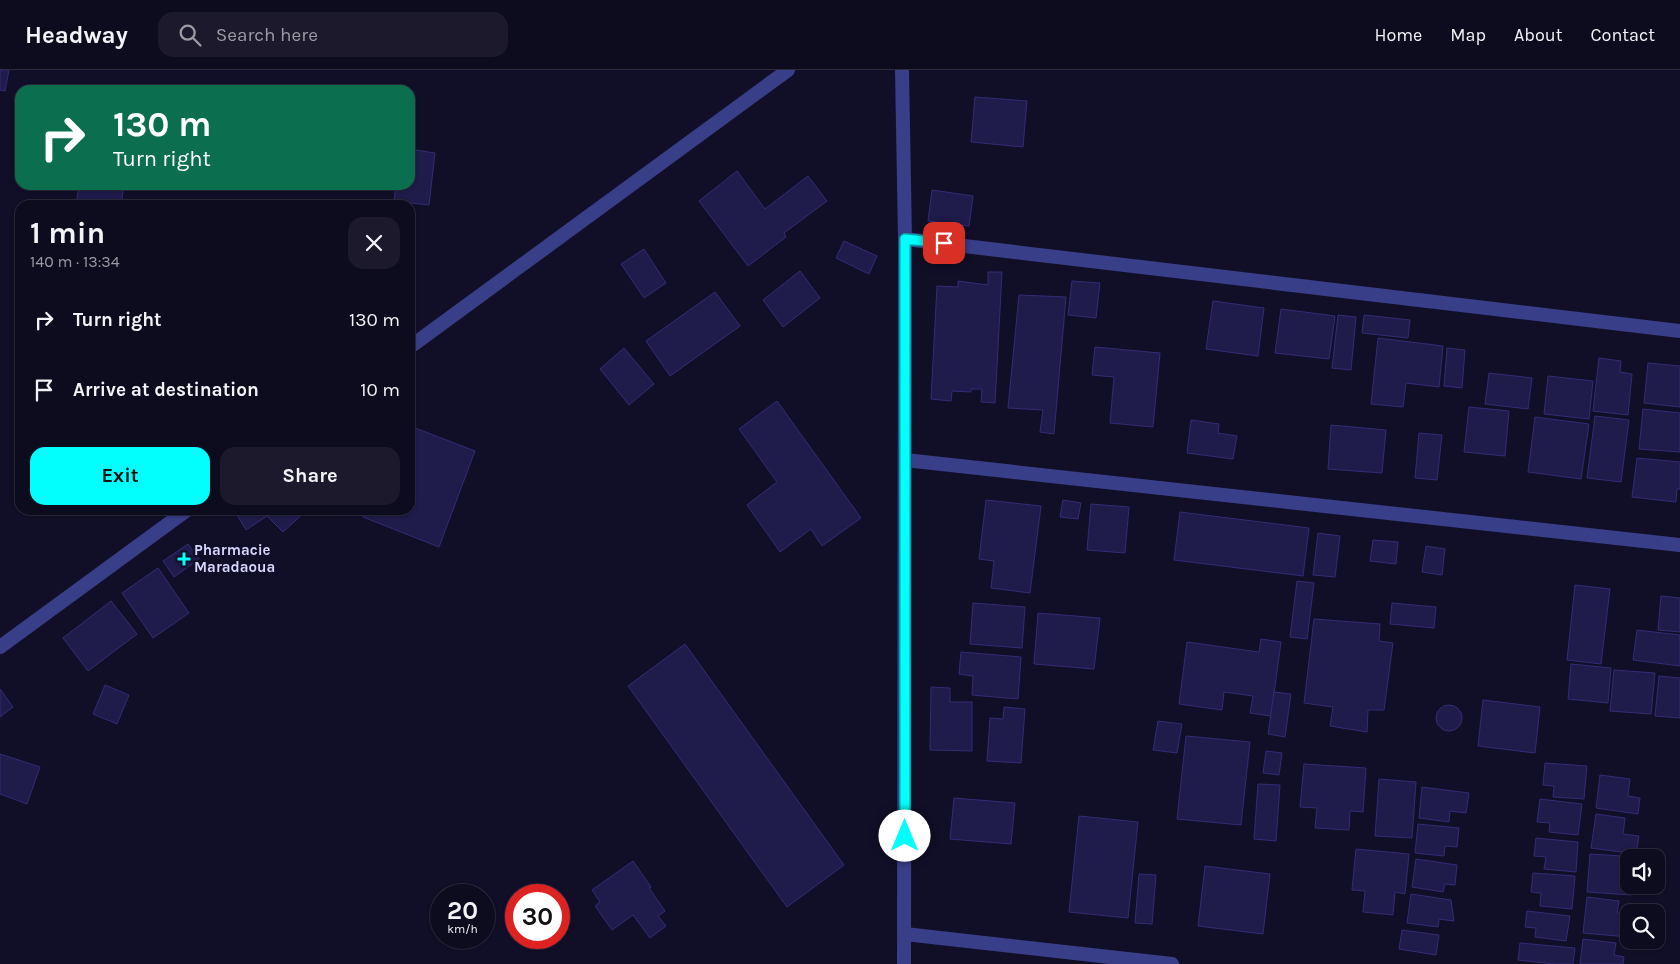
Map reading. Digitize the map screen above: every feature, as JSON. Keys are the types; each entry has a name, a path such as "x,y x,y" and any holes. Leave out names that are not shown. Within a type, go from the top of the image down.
{"street":[{"path":"415,343 788,70"},
{"path":"902,70 905,239 904,964"},
{"path":"905,239 1680,331"},
{"path":"905,460 1680,545"},
{"path":"0,647 180,515"},
{"path":"905,934 1172,964"}],"building":[{"path":"0,70 9,70 5,91 0,90"},
{"path":"975,97 1027,101 1023,147 971,142"},
{"path":"415,150 435,153 429,205 415,203 415,200 394,200 395,190 415,190"},
{"path":"737,171 765,209 808,176 827,201 784,233 786,237 748,266 699,201"},
{"path":"78,190 123,190 122,200 77,200"},
{"path":"932,190 973,196 969,226 928,221"},
{"path":"844,241 877,256 869,274 836,258"},
{"path":"644,249 666,283 644,298 621,264"},
{"path":"800,271 820,298 783,327 763,300"},
{"path":"988,272 1002,272 995,403 981,402 982,389 971,389 971,392 952,391 951,401 931,399 937,286 958,287 958,281 988,285"},
{"path":"1072,281 1100,283 1096,318 1068,315"},
{"path":"715,292 740,326 670,376 646,341"},
{"path":"1019,295 1066,297 1054,434 1040,432 1043,410 1008,408"},
{"path":"1213,301 1264,308 1258,356 1206,349"},
{"path":"1281,309 1335,316 1329,359 1275,353"},
{"path":"1338,315 1356,317 1351,370 1332,368"},
{"path":"1364,315 1410,320 1408,338 1362,333"},
{"path":"1378,338 1443,346 1439,387 1406,383 1403,407 1371,404"},
{"path":"1095,347 1160,353 1153,427 1110,423 1114,377 1092,375"},
{"path":"624,348 654,384 629,405 600,369"},
{"path":"1447,348 1465,350 1462,388 1444,386"},
{"path":"1599,358 1621,361 1620,372 1632,374 1628,415 1593,411"},
{"path":"1648,363 1680,366 1680,407 1644,403"},
{"path":"1489,373 1532,378 1528,409 1485,404"},
{"path":"1548,376 1593,381 1589,419 1544,414"},
{"path":"777,401 861,518 822,546 811,529 780,552 747,505 777,482 739,429"},
{"path":"1469,407 1509,411 1505,456 1464,452"},
{"path":"1643,409 1680,413 1680,452 1639,449"},
{"path":"1595,416 1629,420 1621,482 1587,478"},
{"path":"1535,417 1589,424 1581,479 1528,472"},
{"path":"1191,420 1219,424 1218,433 1237,436 1233,459 1187,453"},
{"path":"1331,425 1386,430 1382,473 1328,469"},
{"path":"415,428 475,451 439,547 363,517 364,515 415,515"},
{"path":"1419,433 1442,435 1437,480 1415,478"},
{"path":"1637,458 1680,462 1680,489 1677,489 1676,502 1632,497"},
{"path":"986,500 1041,506 1030,593 991,588 994,561 979,559"},
{"path":"1063,500 1081,503 1078,519 1060,517"},
{"path":"1091,504 1129,507 1125,553 1087,550"},
{"path":"1180,512 1309,528 1303,576 1174,560"},
{"path":"237,515 302,515 283,532 267,516 246,530"},
{"path":"1318,533 1340,536 1335,577 1313,575"},
{"path":"1373,540 1398,542 1396,564 1370,561"},
{"path":"188,544 199,559 174,577 163,561"},
{"path":"1426,546 1445,549 1442,575 1422,572"},
{"path":"158,568 189,613 153,638 122,593"},
{"path":"1297,581 1314,583 1307,639 1290,637"},
{"path":"1575,585 1610,589 1601,664 1567,660"},
{"path":"1661,596 1680,598 1680,632 1658,630"},
{"path":"111,601 137,634 88,671 63,638"},
{"path":"973,603 1025,607 1022,648 970,644"},
{"path":"1392,603 1436,607 1434,628 1390,624"},
{"path":"1038,613 1100,618 1094,669 1034,664"},
{"path":"1314,619 1380,624 1379,641 1393,643 1384,710 1368,710 1367,732 1330,726 1333,707 1304,703"},
{"path":"1637,630 1680,635 1680,666 1633,660"},
{"path":"1261,639 1281,642 1271,716 1250,713 1253,696 1224,692 1222,710 1179,704 1187,642 1259,652"},
{"path":"685,644 844,865 787,907 628,686"},
{"path":"961,652 1021,657 1018,699 972,695 973,676 959,674"},
{"path":"1571,664 1611,668 1608,703 1568,699"},
{"path":"1614,670 1655,673 1651,714 1610,711"},
{"path":"1659,676 1680,678 1680,718 1655,716"},
{"path":"105,685 129,695 117,724 93,714"},
{"path":"931,687 950,688 950,702 972,702 972,751 930,750"},
{"path":"0,689 13,707 0,717"},
{"path":"1274,692 1291,694 1285,737 1268,734"},
{"path":"1483,700 1540,707 1535,753 1478,746"},
{"path":"1449,705 1458,709 1462,718 1458,727 1449,731 1440,727 1436,718 1440,709"},
{"path":"1004,707 1025,709 1021,763 987,761 990,718 1003,719"},
{"path":"1158,721 1182,724 1177,753 1153,750"},
{"path":"1186,736 1250,742 1241,825 1177,819"},
{"path":"1266,751 1282,753 1279,775 1263,773"},
{"path":"0,754 40,767 27,804 0,794"},
{"path":"1545,763 1587,766 1584,799 1553,797 1554,786 1543,785"},
{"path":"1304,764 1366,768 1363,812 1350,811 1349,830 1315,828 1317,808 1300,807"},
{"path":"1600,775 1630,779 1628,796 1640,798 1638,814 1596,808"},
{"path":"1379,779 1416,782 1412,838 1375,836"},
{"path":"1258,784 1280,785 1276,841 1254,839"},
{"path":"1422,787 1469,793 1466,813 1450,811 1449,822 1419,818"},
{"path":"954,798 1015,803 1011,844 950,839"},
{"path":"1540,799 1582,804 1578,835 1549,832 1550,823 1537,822"},
{"path":"1596,814 1625,818 1623,834 1639,836 1637,849 1620,849 1620,852 1591,848"},
{"path":"1079,816 1138,822 1128,918 1069,912"},
{"path":"1418,824 1459,828 1457,847 1445,846 1444,856 1415,853"},
{"path":"1536,838 1578,842 1576,872 1544,869 1546,857 1534,856"},
{"path":"1356,849 1409,854 1405,894 1395,892 1393,915 1363,912 1365,891 1352,890"},
{"path":"1590,854 1620,856 1620,894 1631,895 1587,892"},
{"path":"1416,859 1457,865 1455,885 1445,884 1443,892 1412,887"},
{"path":"633,861 665,911 658,916 666,926 650,938 633,915 612,930 595,906 600,902 592,890"},
{"path":"1205,866 1270,874 1263,934 1198,926"},
{"path":"1533,873 1575,876 1572,909 1540,906 1541,893 1531,892"},
{"path":"1139,874 1156,875 1152,924 1135,923"},
{"path":"1411,894 1451,900 1454,921 1439,919 1438,927 1407,923"},
{"path":"1587,897 1619,901 1617,913 1620,913 1620,936 1583,933"},
{"path":"1527,911 1570,916 1566,941 1535,937 1536,928 1525,927"},
{"path":"1402,930 1439,935 1436,955 1399,949"},
{"path":"1583,939 1616,943 1614,955 1624,957 1623,964 1580,964"},
{"path":"1520,943 1575,948 1573,964 1518,960"}],"place":[{"name":"Pharmacie Maradaoua","path":"184,559"}],"route":[{"path":"905,836 905,239 944,243"}]}
